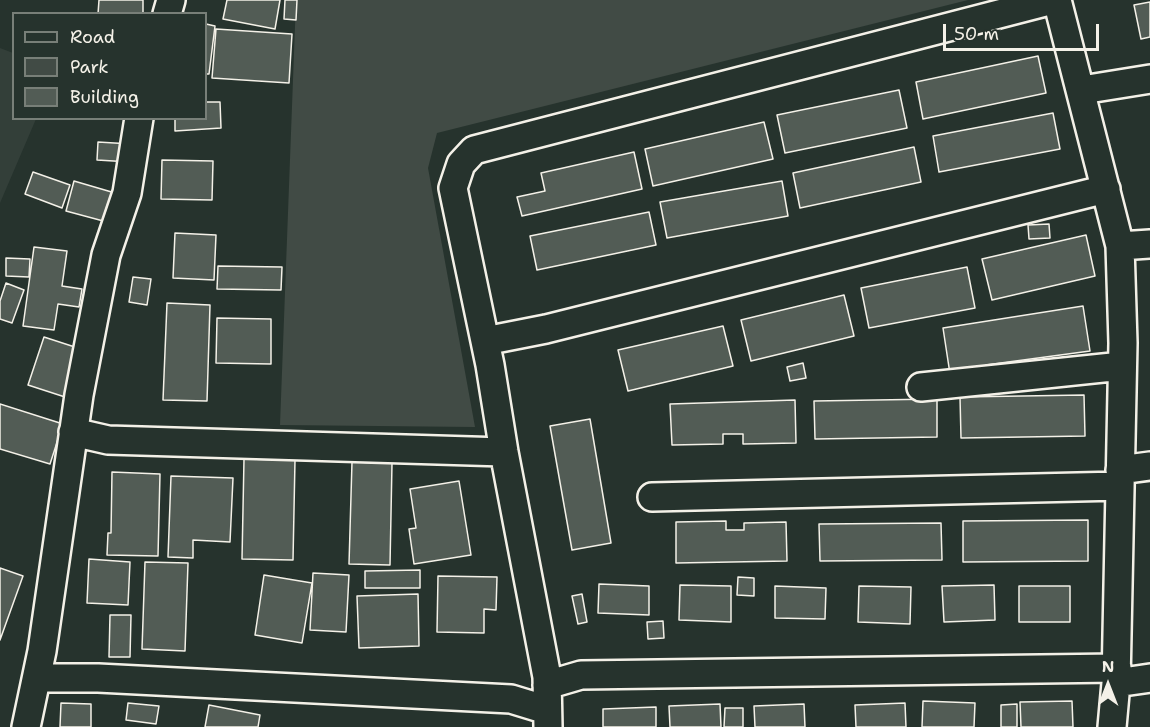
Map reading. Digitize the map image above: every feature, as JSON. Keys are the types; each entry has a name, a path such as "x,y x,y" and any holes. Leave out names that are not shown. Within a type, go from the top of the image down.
{"street":[{"path":"547,700 485,341 453,188 461,164 474,150 1055,0 1082,90 1120,246 1122,366 1117,676 1112,727"},
{"path":"1082,90 1150,79"},
{"path":"26,727 37,678 73,432 105,255 127,193 139,120"},
{"path":"485,341 546,329 1106,189"},
{"path":"1120,246 1150,244"},
{"path":"921,387 1122,366"},
{"path":"73,432 108,440 504,452"},
{"path":"652,497 1120,478 1150,466"},
{"path":"37,678 98,678 547,700 581,675 1117,676 1150,678"}],"shaded area":[{"path":"0,48 12,53 12,120 36,120 0,203"}],"green space":[{"path":"296,0 968,0 437,133 428,168 475,427 280,425"}],"building":[{"path":"99,0 143,0 143,12 98,12"},
{"path":"227,0 280,0 275,29 223,19"},
{"path":"285,0 297,0 296,20 284,19"},
{"path":"1150,2 1150,37 1141,39 1134,5"},
{"path":"207,24 215,26 209,74 207,74"},
{"path":"216,29 292,34 289,83 212,78"},
{"path":"1038,56 1046,93 923,119 916,82"},
{"path":"899,90 907,128 785,153 777,115"},
{"path":"207,102 220,102 221,128 175,131 175,120 207,120"},
{"path":"1053,113 1060,149 939,172 933,136"},
{"path":"764,122 773,159 653,186 645,149"},
{"path":"98,142 131,144 130,162 97,160"},
{"path":"914,147 921,182 800,208 793,173"},
{"path":"634,152 642,189 522,216 517,197 545,191 541,173"},
{"path":"162,160 213,161 212,200 161,199"},
{"path":"33,172 70,185 62,208 25,194"},
{"path":"74,181 115,193 107,222 66,211"},
{"path":"782,181 788,216 667,238 660,202"},
{"path":"649,212 656,245 537,270 530,236"},
{"path":"1049,224 1050,238 1029,239 1028,225"},
{"path":"175,233 216,235 214,280 173,278"},
{"path":"1086,235 1095,276 992,300 982,259"},
{"path":"34,247 67,251 62,286 82,289 79,307 58,304 54,330 23,326"},
{"path":"6,258 30,259 29,277 6,276"},
{"path":"218,266 282,267 281,290 217,289"},
{"path":"967,267 975,308 869,328 861,288"},
{"path":"133,277 151,279 147,305 129,302"},
{"path":"6,283 24,290 12,323 0,319 0,301"},
{"path":"844,295 854,336 751,361 741,320"},
{"path":"167,303 210,305 207,401 163,400"},
{"path":"1083,306 1090,351 986,365 986,368 950,374 943,328"},
{"path":"217,318 271,319 271,364 216,363"},
{"path":"723,326 733,366 628,391 618,350"},
{"path":"44,337 84,350 68,398 28,385"},
{"path":"803,363 806,378 790,381 787,367"},
{"path":"1084,395 1085,436 961,438 960,397"},
{"path":"937,399 937,437 815,439 814,401"},
{"path":"795,400 796,443 743,444 743,434 723,434 723,444 672,445 670,404"},
{"path":"0,404 63,424 50,464 0,449"},
{"path":"590,419 611,543 572,550 550,426"},
{"path":"244,459 295,460 293,560 242,559"},
{"path":"352,462 392,463 390,565 349,564"},
{"path":"112,472 160,474 158,556 107,555 108,533 111,533"},
{"path":"171,476 233,478 230,542 193,540 193,558 168,557"},
{"path":"459,481 471,555 414,564 409,529 416,528 410,489"},
{"path":"1088,520 1088,561 963,562 963,521"},
{"path":"726,521 726,530 744,530 744,523 786,522 787,561 676,563 676,522"},
{"path":"941,523 942,560 820,561 819,524"},
{"path":"89,559 130,562 128,605 87,603"},
{"path":"145,562 188,563 185,651 142,649"},
{"path":"0,568 23,576 0,640"},
{"path":"420,570 420,588 365,588 365,571"},
{"path":"313,573 349,575 346,632 310,630"},
{"path":"264,575 312,583 302,643 255,635"},
{"path":"438,576 497,577 496,610 484,609 484,633 437,632"},
{"path":"738,577 754,578 754,596 737,595"},
{"path":"599,584 649,586 649,615 598,613"},
{"path":"680,585 731,586 731,622 679,620"},
{"path":"994,585 995,620 944,622 942,586"},
{"path":"775,586 826,588 825,619 775,618"},
{"path":"859,586 911,587 910,624 858,622"},
{"path":"1019,586 1070,586 1070,622 1019,622"},
{"path":"418,594 419,646 359,648 357,596"},
{"path":"582,594 587,622 578,624 572,596"},
{"path":"110,615 131,615 130,657 109,657"},
{"path":"663,621 664,638 648,639 647,622"},
{"path":"923,701 975,703 974,727 922,727"},
{"path":"1072,701 1073,727 1021,727 1020,702"},
{"path":"61,703 91,704 91,727 60,727"},
{"path":"128,703 159,706 156,724 126,720"},
{"path":"905,703 906,727 856,727 855,705"},
{"path":"720,704 721,727 670,727 669,706"},
{"path":"804,704 805,727 755,727 754,706"},
{"path":"1017,704 1017,727 1001,727 1001,705"},
{"path":"209,705 260,715 258,727 205,727"},
{"path":"656,707 656,727 603,727 603,709"},
{"path":"725,708 743,708 743,727 724,727"}]}
